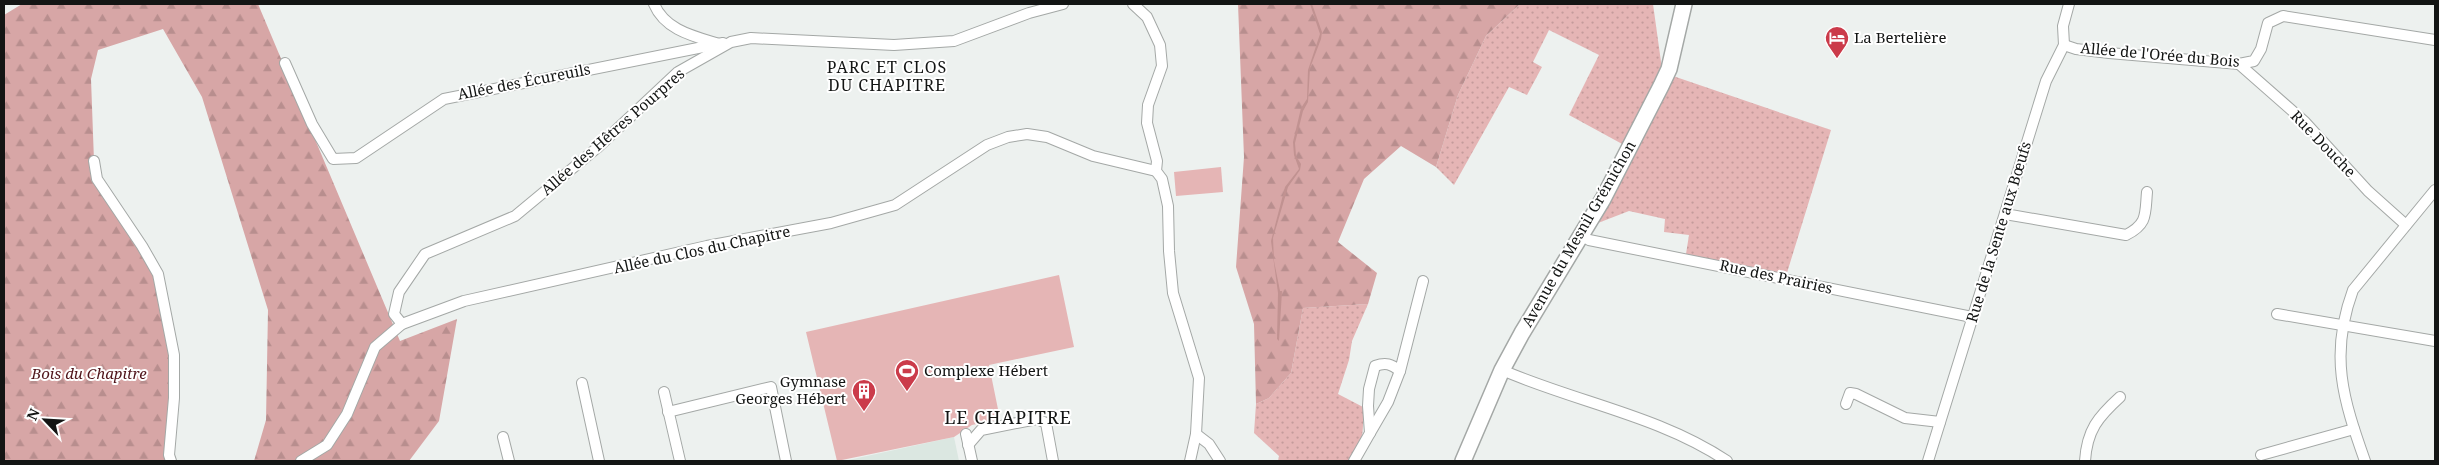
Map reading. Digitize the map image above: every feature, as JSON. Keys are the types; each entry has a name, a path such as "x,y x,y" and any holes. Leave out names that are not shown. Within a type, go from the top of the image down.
{"street":[{"path":"654,4 660,16 668,24 720,44"},
{"name":"Allée des Hêtres Pourpres","path":"402,324 394,314 400,292 425,254 515,216 597,148 678,72 731,42 751,38 894,45 954,41 1029,13 1063,4"},
{"path":"1133,4 1148,17 1160,45 1162,66 1148,105 1147,123 1157,161 1156,171 1162,179 1168,206 1168,251 1173,293 1199,378 1196,434 1190,461"},
{"name":"Avenue du Mesnil Grémichon","path":"1464,461 1502,370 1522,333 1612,183 1669,69 1684,4"},
{"name":"Rue de la Sente aux Bœufs","path":"1928,461 2046,81 2064,45 2063,32 2069,4"},
{"name":"Allée de l'Orée du Bois","path":"2064,45 2076,49 2109,53 2239,64 2254,61 2268,23 2283,16 2435,40"},
{"name":"Allée des Écureuils","path":"285,63 312,124 332,159 356,158 444,98 731,42"},
{"name":"Rue Douche","path":"2239,64 2305,122 2368,191 2406,225"},
{"name":"Allée du Clos du Chapitre","path":"301,461 327,445 347,414 375,347 402,324 464,301 707,246 830,223 895,205 987,144 1008,137 1026,134 1047,137 1093,156 1156,171"},
{"path":"94,161 97,180 142,246 158,274 174,355 174,398 169,456 171,461"},
{"path":"2365,461 2354,429 2340,368 2344,325 2353,290 2435,190"},
{"path":"2005,214 2126,235 2139,229 2144,220 2147,192"},
{"name":"Rue des Prairies","path":"1581,235 1589,240 1972,317"},
{"path":"1354,461 1388,402 1400,371 1423,281"},
{"path":"2277,314 2435,341"},
{"path":"1370,433 1368,406 1372,372 1375,366 1383,363 1392,365 1400,371"},
{"path":"1502,370 1636,418 1706,447 1727,461"},
{"path":"582,382 599,461"},
{"path":"668,412 771,387 786,461"},
{"path":"664,392 680,461"},
{"path":"1846,404 1850,393 1856,394 1905,418 1940,422"},
{"path":"2085,461 2086,446 2098,417 2120,397"},
{"path":"972,461 967,439 981,430 1037,419 1046,423 1054,461"},
{"path":"2261,455 2354,429"},
{"path":"1196,434 1209,444 1220,461"},
{"path":"503,437 509,461"}],"shaded area":[{"path":"1310,4 1312,4 1322,32 1321,39 1310,68 1308,102 1303,111 1295,143 1296,156 1301,164 1300,170 1288,187 1273,238 1274,261 1280,291 1282,291 1279,341 1277,339 1278,293 1271,241 1285,187 1299,169 1294,155 1293,142 1301,108 1307,99 1308,70 1320,34"},
{"path":"1520,4 1653,4 1662,69 1624,145 1569,115 1599,55 1549,30 1533,62 1542,67 1527,95 1509,87 1454,185 1436,167 1458,95 1486,36"},
{"path":"1673,76 1831,130 1786,276 1686,254 1689,235 1664,232 1665,219 1629,211 1598,223 1637,150"},
{"path":"1221,167 1223,192 1176,196 1174,172"},
{"name":"Complexe Hébert","path":"1059,275 1074,347 989,365 1000,419 972,425 954,437 837,461 806,332"},
{"path":"1368,304 1352,341 1349,360 1338,394 1363,407 1363,430 1358,448 1348,461 1278,461 1279,456 1254,433 1256,404 1269,398 1291,373 1303,308"},
{"path":"954,437 959,461 844,461"}],"green space":[{"name":"Bois du Chapitre","path":"22,4 258,4 400,341 457,319 439,421 409,461 254,461 266,420 268,310 202,97 163,29 98,50 91,79 94,161 97,179 158,274 174,355 171,461 4,461 4,15"},
{"path":"1238,4 1520,4 1486,36 1458,95 1436,167 1401,146 1364,179 1338,242 1377,273 1368,304 1303,308 1291,373 1269,398 1256,404 1254,324 1236,267 1244,157"}],"place":[{"name":"La Bertelière","path":"1837,59"},
{"name":"Complexe Hébert","path":"907,392"},
{"name":"Gymnase Georges Hébert","path":"864,412"}],"district":[{"name":"PARC ET CLOS DU CHAPITRE","path":"887,76"},
{"name":"LE CHAPITRE","path":"1008,418"}]}
